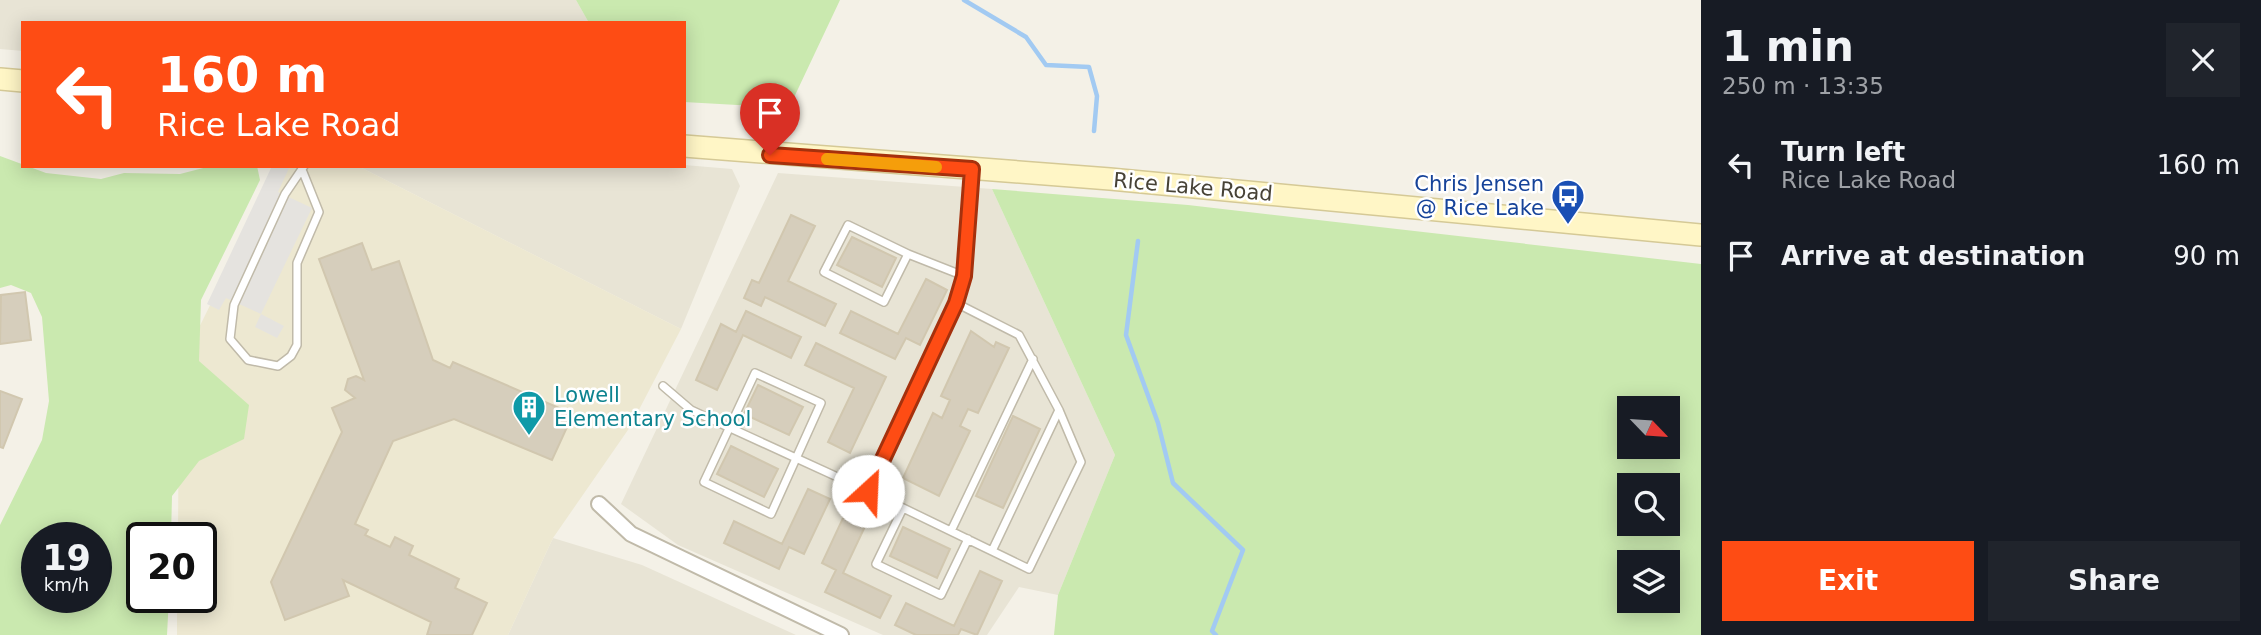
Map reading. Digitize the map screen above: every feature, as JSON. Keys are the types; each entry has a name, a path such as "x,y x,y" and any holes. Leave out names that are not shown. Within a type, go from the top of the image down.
{"main road":[{"path":"0,79 21,81"},
{"name":"Rice Lake Road","path":"686,146 1124,180 1701,235"}],"street":[{"path":"599,504 631,534 841,635"}],"lane":[{"path":"304,169 319,212 297,263 298,345 291,356 278,366 248,360 230,339 233,305 285,194 304,169"},
{"path":"868,491 956,303 964,276 972,169"},
{"path":"908,254 884,302 824,272 848,225 908,254 964,276"},
{"path":"663,386 679,403 1029,569 1081,462 1059,410 1019,335 956,303"},
{"path":"951,531 1033,359"},
{"path":"755,373 821,403 797,458 771,514 704,482 755,373"},
{"path":"992,551 1059,410"},
{"path":"903,508 876,564 941,595 968,539"}],"shaded area":[{"path":"0,0 576,0 588,21 21,21 21,51 0,49"},
{"path":"686,165 732,169 740,186 681,329 362,168 686,168"},
{"path":"271,168 289,168 278,192 312,208 261,314 226,298 219,310 207,304"},
{"path":"278,168 362,168 681,329 630,427 553,538 508,635 177,635 177,613 217,613 217,522 178,522 179,368"},
{"path":"778,173 992,189 1115,455 1058,595 1019,587 987,635 883,635 678,545 621,504"},
{"path":"261,314 284,326 277,338 255,327"},
{"path":"553,538 642,565 796,635 508,635"}],"green space":[{"path":"576,0 840,0 789,108 686,102 686,21 588,21"},
{"path":"0,156 21,164 21,168 101,179 124,173 180,174 203,168 257,168 260,180 201,300 199,361 249,405 244,439 199,461 172,496 171,522 126,522 126,613 168,613 167,635 0,635 0,525 42,440 49,401 42,317 31,293 11,285 0,288"},
{"path":"992,189 1188,205 1701,264 1701,635 1054,635 1058,595 1115,455"}],"building":[{"path":"791,215 815,226 788,281 836,304 825,326 765,297 761,306 744,298 752,280 759,283"},
{"path":"852,237 896,258 882,287 837,265"},
{"name":"Lowell Elementary School","path":"362,243 372,270 399,261 433,360 450,368 453,362 573,414 552,460 454,419 393,441 355,524 368,530 365,535 390,547 395,537 413,546 409,555 459,579 455,588 487,603 472,635 427,635 431,622 343,580 349,596 285,620 271,582 342,432 332,408 355,398 345,390 348,379 356,376 364,380 319,259"},
{"path":"926,279 947,290 920,345 906,338 895,359 840,333 851,311 898,334"},
{"path":"25,292 31,340 0,344 1,295"},
{"path":"746,311 801,337 791,358 743,335 717,390 696,380 721,324 736,332"},
{"path":"971,331 994,347 996,342 1009,348 978,413 968,409 960,426 970,431 939,496 903,478 933,413 942,418 950,400 941,396"},
{"path":"816,343 886,377 850,453 828,442 854,388 805,365"},
{"path":"758,385 803,407 789,435 744,414"},
{"path":"0,391 22,399 3,448 0,447"},
{"path":"1013,416 1040,429 1003,508 976,496"},
{"path":"731,446 778,469 764,497 717,474"},
{"path":"808,489 830,499 804,554 789,547 779,569 724,543 734,521 782,544"},
{"path":"851,501 859,504 858,508 864,511 862,515 869,518 843,573 891,596 880,618 825,592 836,570 822,563"},
{"path":"903,527 950,549 937,578 890,556"},
{"path":"980,571 1002,581 977,635 961,629 958,635 916,635 895,625 906,603 954,626"}],"waterway":[{"path":"964,0 1026,37 1046,65 1089,67 1097,96 1094,131"},
{"path":"1138,241 1126,335 1158,423 1173,483 1243,550 1212,631 1216,635"}],"slow traffic":[{"path":"827,159 936,167"}],"place":[{"name":"Chris Jensen @ Rice Lake","path":"1568,226"},
{"name":"Lowell Elementary School","path":"529,437"}],"route":[{"path":"770,155 972,169 964,276 956,303 868,491"}]}
